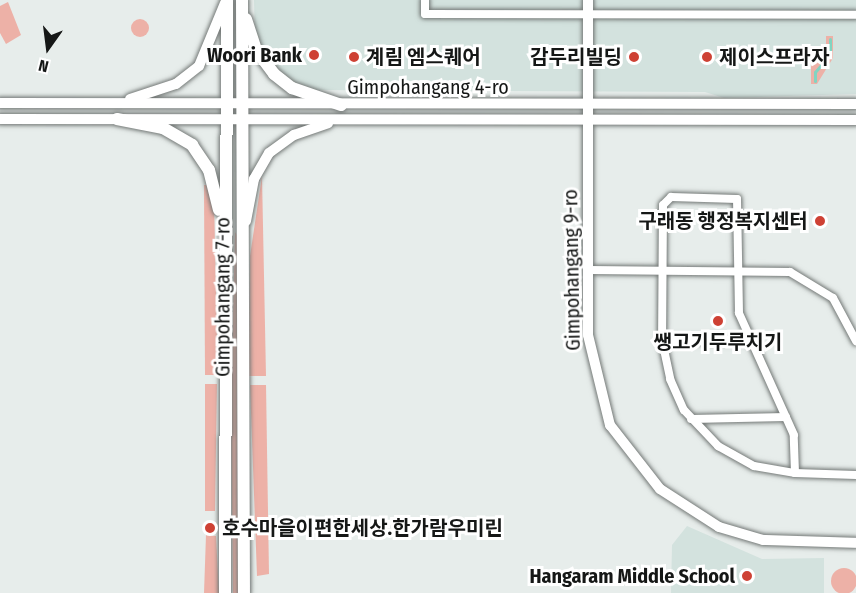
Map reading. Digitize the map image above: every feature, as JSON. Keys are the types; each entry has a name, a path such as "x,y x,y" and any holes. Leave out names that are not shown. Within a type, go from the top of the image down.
{"main road":[{"name":"Gimpohangang 7-ro","path":"225,593 227,0"},
{"name":"Gimpohangang 7-ro","path":"242,1 243,593"},
{"path":"242,1 252,40 274,74 292,87 341,105"},
{"path":"117,118 163,128 198,152 216,186 225,268"}],"street":[{"path":"118,102 176,84 199,66 227,0"},
{"path":"425,0 425,14 588,17 856,15"},
{"name":"Gimpohangang 9-ro","path":"588,0 588,335 601,404 642,471 680,505 742,535 789,543 856,543"},
{"name":"Gimpohangang 4-ro","path":"0,103 589,106 856,104"},
{"name":"Gimpohangang 4-ro","path":"0,120 117,118 856,120"},
{"path":"242,242 255,179 269,153 306,129 346,119"},
{"path":"795,473 796,444 786,417 748,340 739,314 737,199 677,195 663,205 662,340 670,380 691,419 737,458 795,473 856,475"},
{"path":"589,270 790,272 816,283 833,298 856,341"},
{"path":"662,340 748,340"},
{"path":"691,419 786,417"}],"shaded area":[{"path":"254,0 856,0 856,94 724,98 705,92 308,90 293,84 262,55 255,36"},
{"path":"8,2 21,35 6,44 0,33 0,6"},
{"path":"140,19 148,24 149,28 144,36 140,37 132,32 131,28 136,20"},
{"path":"826,36 833,36 833,58 817,84 811,84 811,56 826,55"},
{"path":"262,176 266,376 249,376 250,256"},
{"path":"204,185 211,185 214,201 218,375 205,375"},
{"path":"235,232 237,235 238,593 233,593 231,407"},
{"path":"205,384 217,384 215,511 205,511"},
{"path":"250,385 266,385 269,574 257,576"},
{"name":"Hangaram Middle School","path":"687,526 762,559 824,558 824,593 671,593 672,545"},
{"path":"206,535 216,536 219,593 204,593"},
{"path":"844,568 854,571 857,581 854,591 844,594 834,591 831,581 834,571"}],"waterway":[{"path":"815,81 815,72 830,55 830,39"}],"place":[{"name":"Woori Bank","path":"314,55"},
{"name":"계림 엠스퀘어","path":"354,57"},
{"name":"감두리빌딩","path":"634,57"},
{"name":"제이스프라자","path":"707,57"},
{"name":"구래동 행정복지센터","path":"820,221"},
{"name":"쌩고기두루치기","path":"718,321"},
{"name":"호수마을이편한세상.한가람우미린","path":"210,528"},
{"name":"Hangaram Middle School","path":"747,576"}]}
